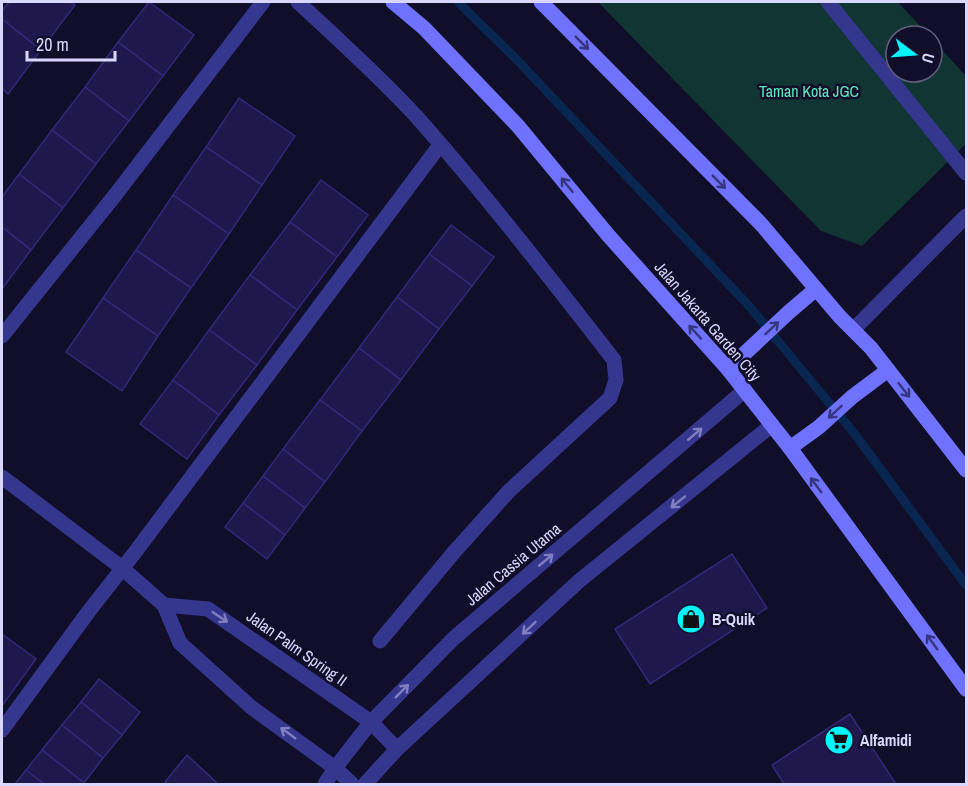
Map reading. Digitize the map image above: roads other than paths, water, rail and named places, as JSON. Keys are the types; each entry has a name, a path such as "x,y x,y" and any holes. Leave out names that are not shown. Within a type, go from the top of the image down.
{"street":[{"path":"2,336 116,194 263,2"},
{"path":"298,2 407,107 532,256 614,360 616,380 610,398 509,491 455,551 380,641"},
{"name":"Jalan Jakarta Garden City","path":"393,2 424,28 518,126 608,235 728,369 790,448 966,689"},
{"path":"541,2 761,225 816,290 871,348 966,470"},
{"path":"828,2 966,173"},
{"path":"2,730 440,145"},
{"path":"853,330 966,216"},
{"path":"728,369 816,290"},
{"path":"790,448 819,427 852,396 888,370"},
{"name":"Jalan Cassia Utama","path":"325,784 371,722 454,638 745,390"},
{"path":"365,784 397,749 579,581 772,425"},
{"path":"2,477 122,568 164,605 180,643 251,707 335,768 352,784"},
{"name":"Jalan Palm Spring II","path":"164,605 208,609 371,722 397,749"}],"waterway":[{"path":"458,2 519,62 749,306 854,433 966,585"}],"place":[{"name":"B-Quik","path":"691,619"},
{"name":"Alfamidi","path":"839,740"}],"park label":[{"name":"Taman Kota JGC","path":"809,91"}]}
